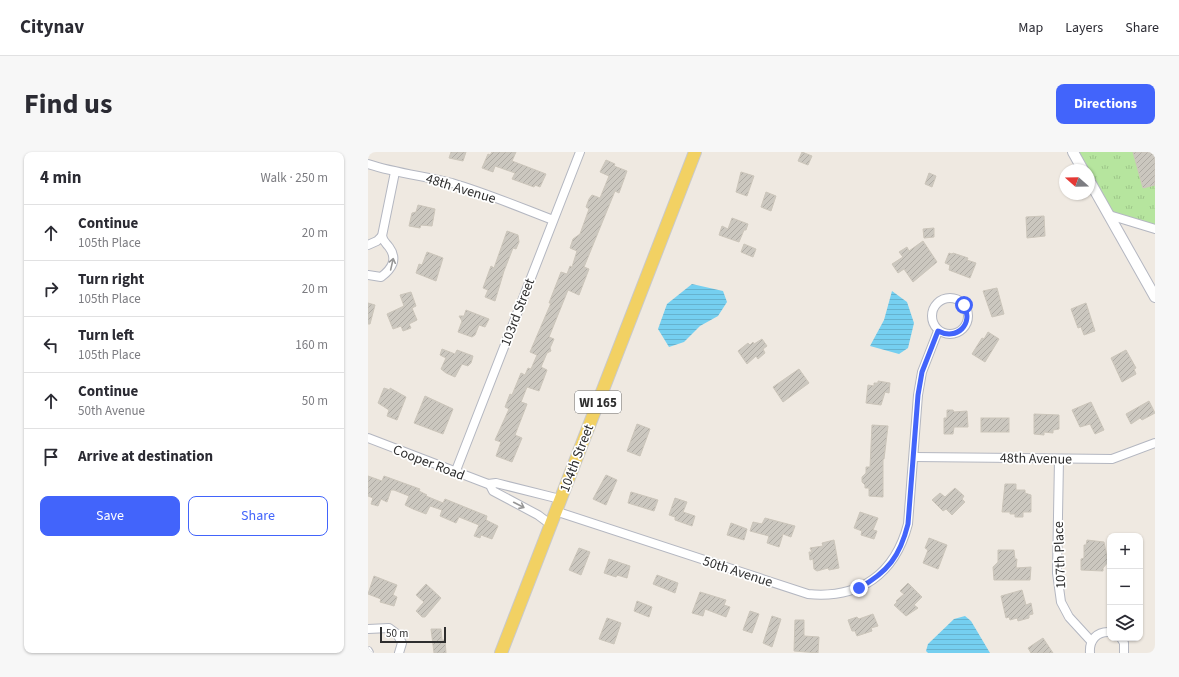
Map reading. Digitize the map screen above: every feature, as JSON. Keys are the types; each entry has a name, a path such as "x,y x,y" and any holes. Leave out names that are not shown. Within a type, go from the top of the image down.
{"main road":[{"name":"104th Street","path":"501,653 695,152"}],"street":[{"name":"103rd Street","path":"455,473 552,220 580,152"},
{"path":"1073,152 1080,164"},
{"name":"48th Avenue","path":"368,164 395,172 422,176 464,187 552,220"},
{"path":"368,275 381,277 390,271 394,264 392,253 383,241 382,236 395,172"},
{"path":"1095,190 1155,297"},
{"path":"1109,215 1155,229"},
{"path":"368,246 382,236"},
{"path":"948,298 960,301 967,310 967,322 964,327 955,334 944,334 938,331 932,320 933,308 937,303 948,298"},
{"name":"50th Avenue","path":"555,511 808,594 821,595 848,592 876,578 895,557 904,540 908,524 918,395 922,372 938,331"},
{"name":"Cooper Road","path":"368,438 455,473 490,485 496,483 560,499"},
{"name":"48th Avenue","path":"914,457 1112,459 1155,443"},
{"name":"107th Place","path":"1059,459 1057,573 1061,602 1069,617 1092,641"},
{"name":"Cooper Road","path":"490,485 493,491 538,515 550,524"},
{"path":"368,629 389,628 397,634 402,643 399,653"},
{"path":"1090,653 1092,641 1100,633 1107,632"},
{"path":"1123,641 1124,653"}],"green space":[{"path":"1073,152 1133,152 1143,188 1155,185 1155,229 1109,215 1095,190 1095,164 1080,164"}],"water":[{"path":"692,284 723,291 727,302 718,316 700,326 684,342 669,347 658,329 667,304"},
{"path":"892,291 907,302 914,323 908,348 899,354 870,346 884,320"},
{"path":"965,616 971,621 990,653 928,653 926,651 928,644 954,619"}],"building":[{"path":"451,152 466,152 463,161 449,158"},
{"path":"492,152 516,152 512,161 546,174 540,187 535,185 534,187 512,179 515,173 495,166 493,172 482,168 488,154 490,155"},
{"path":"802,152 812,156 808,165 798,161"},
{"path":"1133,152 1155,152 1155,185 1143,188"},
{"path":"606,160 615,164 614,166 627,171 619,193 615,191 584,267 589,269 579,295 568,290 549,337 554,339 550,348 551,351 547,353 541,367 547,370 539,391 527,387 521,402 527,404 515,435 522,438 512,462 496,456 501,442 495,440 509,409 505,407 510,394 512,395 521,373 525,375 528,368 531,369 537,355 530,352 551,303 549,303 561,272 567,274 570,266 572,267 577,251 570,248 573,239 580,234 589,209 586,207 589,199 592,195 600,198 609,176 600,172"},
{"path":"741,172 754,176 747,196 736,192"},
{"path":"929,173 936,176 932,187 925,184"},
{"path":"766,192 776,196 771,211 761,207"},
{"path":"418,205 435,209 432,226 421,225 420,228 409,226 412,213 416,212"},
{"path":"1044,216 1045,236 1027,238 1026,217"},
{"path":"732,218 748,224 739,242 719,235 722,226 728,229"},
{"path":"934,228 934,237 924,238 923,229"},
{"path":"507,231 518,235 519,242 516,249 513,248 495,301 485,297 488,290 483,288 491,266 494,268"},
{"path":"923,241 937,262 913,282 904,269 898,273 892,264 903,257 899,252 907,247 909,251"},
{"path":"744,244 756,249 753,257 741,252"},
{"path":"427,252 443,258 436,281 416,273 419,264 422,265"},
{"path":"949,253 968,258 967,260 976,263 970,278 949,270 950,265 945,263"},
{"path":"997,288 1004,314 992,317 983,291"},
{"path":"411,292 416,306 412,308 417,320 409,324 411,328 403,331 401,326 393,329 387,314 404,306 400,295"},
{"path":"368,303 375,305 370,324 368,324"},
{"path":"1086,303 1095,331 1084,335 1081,327 1078,328 1071,309"},
{"path":"466,310 489,319 485,327 479,325 475,335 472,337 458,332 462,321 459,316 464,316"},
{"path":"988,332 999,339 985,362 972,354 982,338 984,339"},
{"path":"762,339 767,346 763,349 765,353 758,359 756,356 747,364 738,351 748,343 750,345 753,342 754,344"},
{"path":"442,349 455,354 457,350 473,356 471,363 468,366 462,364 455,377 446,373 441,369 446,358 440,355"},
{"path":"1126,350 1136,368 1134,369 1136,374 1122,382 1111,358"},
{"path":"799,369 809,383 783,402 773,387"},
{"path":"878,381 890,383 889,393 885,392 881,405 866,403 868,385 874,386 874,383 878,383"},
{"path":"384,388 390,390 390,388 406,397 397,420 387,416 389,410 378,403"},
{"path":"425,396 453,409 443,434 414,423"},
{"path":"1149,401 1155,413 1142,420 1140,418 1131,424 1126,414"},
{"path":"1091,402 1104,430 1095,434 1090,424 1080,427 1072,410"},
{"path":"947,410 953,410 954,412 967,411 968,427 954,427 953,434 944,434 944,418 947,418"},
{"path":"1034,414 1059,415 1059,429 1053,430 1053,433 1044,432 1044,435 1034,434"},
{"path":"981,418 1009,418 1009,432 981,432"},
{"path":"637,424 650,429 640,456 627,451"},
{"path":"872,425 888,426 883,459 883,497 869,496 869,488 865,488 865,485 862,482 862,477 866,473 866,467 870,467"},
{"path":"606,475 617,480 606,505 593,499"},
{"path":"368,476 382,481 384,476 420,489 419,491 427,495 426,496 443,503 445,499 487,516 486,520 498,526 492,539 481,535 480,538 474,536 479,525 459,517 456,523 440,516 442,510 430,506 426,514 413,509 405,505 409,496 394,490 391,490 387,502 381,499 378,506 371,504 373,498 368,496"},
{"path":"1005,484 1016,484 1016,490 1025,490 1025,493 1031,495 1031,512 1023,512 1023,517 1015,517 1015,514 1010,514 1010,512 1002,512"},
{"path":"955,488 964,496 962,499 965,502 952,515 946,509 943,511 932,500 940,493 945,497"},
{"path":"631,492 658,500 654,511 628,503"},
{"path":"675,498 687,502 683,512 695,516 692,526 675,520 675,517 669,515"},
{"path":"860,512 878,518 873,530 877,531 874,539 861,535 862,531 854,528"},
{"path":"765,518 795,526 791,537 783,534 779,547 767,543 769,536 750,531 753,522 762,524"},
{"path":"731,523 747,529 744,540 727,535"},
{"path":"929,538 947,545 938,569 923,563 928,550 925,548"},
{"path":"834,540 839,568 829,570 828,568 817,571 814,569 813,559 810,560 809,552 812,552 810,548 823,546 822,543"},
{"path":"1087,540 1104,542 1107,563 1103,568 1103,571 1081,570 1081,559 1084,558 1084,545 1086,545"},
{"path":"579,548 590,552 581,575 569,570"},
{"path":"998,550 1014,550 1015,559 1017,559 1016,568 1031,567 1030,580 994,580 993,567 998,562"},
{"path":"609,559 630,566 627,578 617,575 616,577 604,573"},
{"path":"657,575 678,583 675,593 653,584"},
{"path":"374,576 397,585 393,595 397,597 394,606 380,602 381,599 368,594"},
{"path":"908,583 922,597 914,605 918,608 906,616 894,605 897,602 896,601 904,594 900,591"},
{"path":"426,584 441,598 425,617 422,617 416,611 424,602 416,595"},
{"path":"1022,590 1026,605 1031,603 1033,614 1029,615 1029,618 1018,621 1017,618 1010,620 1009,617 1006,618 1001,596"},
{"path":"700,592 726,600 724,605 730,607 726,617 705,609 703,616 692,613"},
{"path":"637,601 652,607 649,617 634,611"},
{"path":"750,611 759,614 752,633 743,630"},
{"path":"873,614 878,626 871,628 872,631 857,636 855,631 852,631 848,620 857,617 859,619"},
{"path":"772,616 781,619 772,647 763,643"},
{"path":"607,618 621,623 614,644 599,639"},
{"path":"795,620 804,620 804,636 819,637 818,653 794,651"},
{"path":"431,629 441,629 442,640 445,640 446,653 434,653"},
{"path":"1043,638 1053,653 1031,653 1028,648"}],"route":[{"path":"859,588 876,578 885,569 895,557 904,540 908,524 918,395 922,372 938,331 944,334 955,334 964,327 968,316 964,305"}]}
